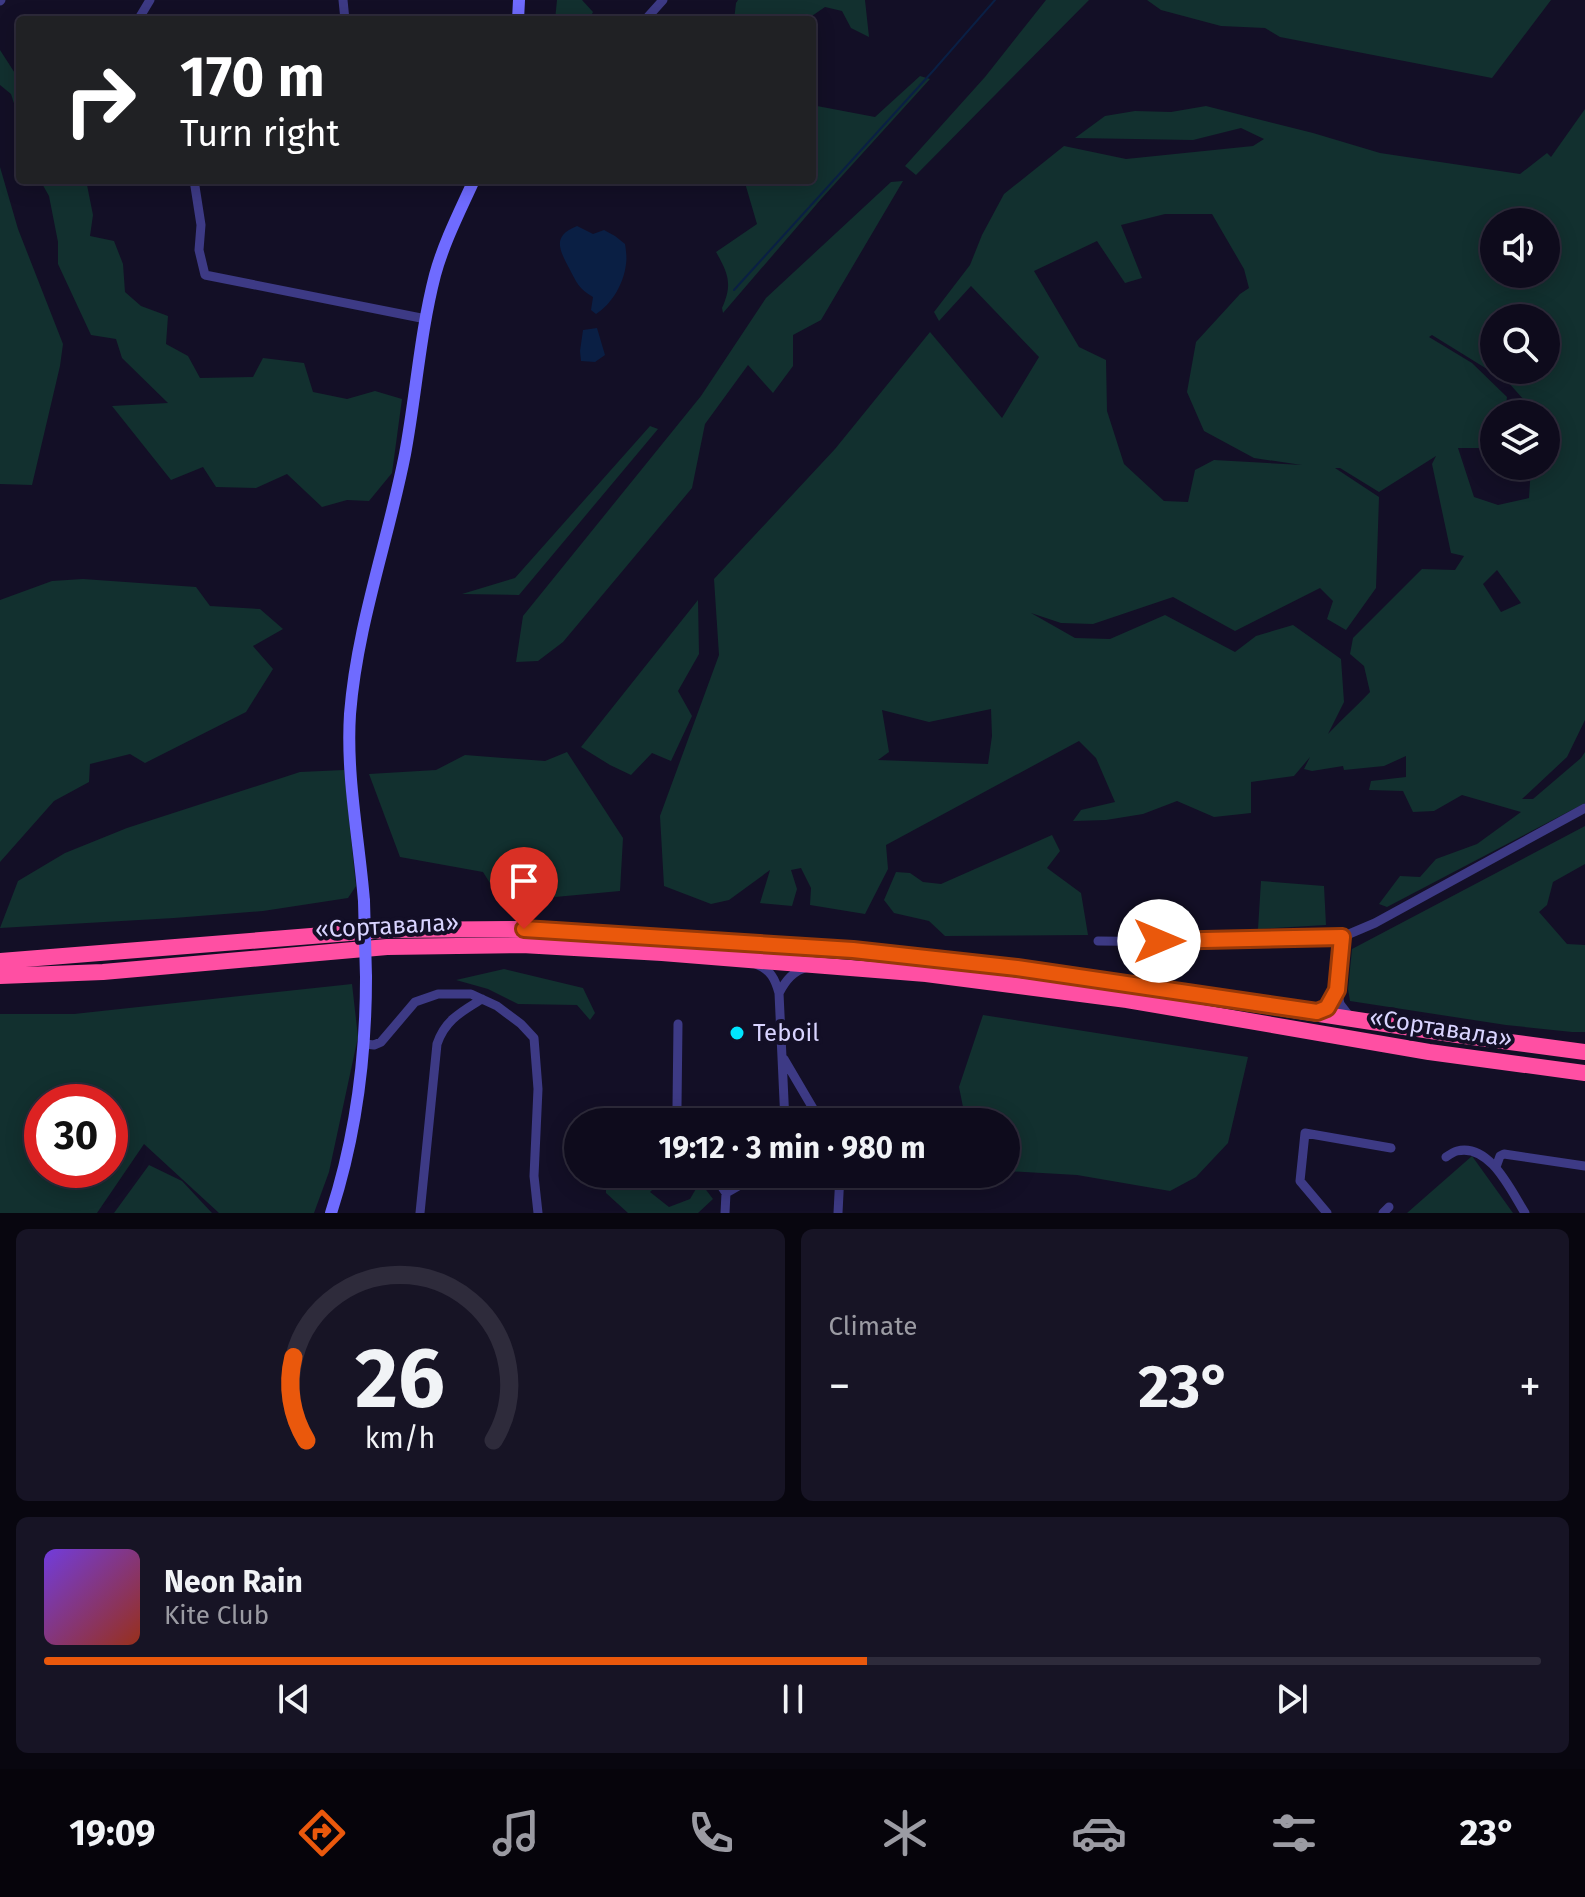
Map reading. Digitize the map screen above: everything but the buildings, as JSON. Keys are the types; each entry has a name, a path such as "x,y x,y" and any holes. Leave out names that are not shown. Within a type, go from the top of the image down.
{"highway":[{"name":"«Сортавала»","path":"0,961 386,930 524,929 853,950 1017,968 1585,1052"},
{"name":"«Сортавала»","path":"0,976 103,972 387,947 522,945 735,958 926,974 1127,1000 1429,1052 1585,1073"}],"street":[{"path":"649,16 663,0"},
{"path":"195,184 201,225 199,250 205,275 426,319"},
{"path":"331,1213 353,1133 365,1044 364,901 349,744 353,685 363,625 398,488 430,298 441,259 472,184"},
{"path":"1098,941 1190,942 1342,937 1375,923 1585,808"},
{"path":"1342,937 1337,990 1340,1004 1350,1017"},
{"path":"735,958 758,964 769,970 776,980 784,1108"},
{"path":"779,993 787,980 798,971 806,967 831,966"},
{"path":"1317,1012 1327,1008 1337,990"},
{"path":"365,1044 381,1042 415,1002 438,994 471,994 497,1006 521,1024 534,1038 538,1089 534,1176 538,1213"},
{"path":"420,1213 437,1044 441,1031 452,1019 482,999"},
{"path":"677,1108 678,1024"},
{"path":"782,1055 813,1108"},
{"path":"1327,1213 1300,1181 1305,1133 1391,1148"},
{"path":"1446,1157 1457,1151 1470,1150 1486,1157 1496,1167 1525,1213"},
{"path":"1496,1167 1504,1154 1585,1166"},
{"path":"723,1188 726,1193 725,1213"},
{"path":"726,1193 735,1188"},
{"path":"838,1213 839,1188"}],"green space":[{"path":"557,0 582,0 593,12 591,16 555,16"},
{"path":"738,0 865,0 869,37 851,28 842,11 825,7 812,16 734,16"},
{"path":"1046,0 1089,0 916,175 905,166 985,77"},
{"path":"1147,0 1551,0 1492,78 1280,37 1265,28 1221,26 1161,10"},
{"path":"0,50 16,75 16,110 11,94 0,85"},
{"path":"920,76 930,79 723,313 728,279 716,252 757,224 745,184 816,184 816,105 875,117"},
{"path":"1206,106 1380,153 1520,174 1547,153 1551,157 1585,109 1585,720 1567,757 1522,799 1533,799 1585,752 1585,803 1387,907 1379,904 1400,876 1420,877 1436,859 1477,844 1521,812 1462,795 1434,811 1413,812 1403,791 1369,790 1371,781 1406,777 1406,756 1384,766 1344,770 1343,766 1312,771 1304,769 1310,757 1294,776 1251,782 1251,813 1214,817 1177,801 1143,814 1073,821 1081,810 1115,802 1096,758 1079,741 886,845 888,869 865,914 810,905 811,888 801,868 791,870 797,889 792,906 760,903 770,870 729,900 711,904 664,886 660,816 719,655 714,579 835,449 930,332 1002,418 1039,357 971,286 939,321 934,312 970,265 1004,194 1064,146 1126,159 1253,146 1264,139 1241,128 1193,140 1075,138 1105,116 1135,111 1171,112","holes":["1165,214 1212,214 1244,269 1249,288 1196,342 1187,392 1204,431 1254,458 1302,465 1214,460 1195,470 1188,502 1164,501 1124,464 1107,411 1106,360 1079,347 1034,271 1097,241 1125,283 1142,278 1121,225","1436,456 1432,464 1451,553 1464,556 1455,570 1422,569 1353,638 1350,654 1364,666 1370,692 1328,734 1344,702 1341,659 1293,625 1256,636 1235,652 1165,615 1110,639 1075,638 1031,613 1061,623 1093,624 1173,597 1235,631 1320,588 1333,601 1327,619 1346,630 1376,588 1379,497 1335,468 1379,492","1497,570 1521,603 1501,612 1483,584","991,709 992,736 988,764 878,760 889,752 882,710 929,722"]},
{"path":"0,167 18,229 63,344 32,485 0,484"},
{"path":"903,181 821,320 793,335 793,366 773,393 748,365 705,424 692,488 563,642 538,661 516,662 523,616 701,396 766,298 891,182"},
{"path":"42,184 87,185 93,215 90,236 114,241 123,264 125,292 141,306 168,316 166,344 188,356 200,378 253,377 263,358 304,363 313,392 347,399 375,391 402,399 392,473 369,501 347,500 322,507 287,474 256,488 216,487 203,467 171,480 112,406 168,403 122,358 116,339 91,335 58,264 58,242 49,196"},
{"path":"650,426 658,429 519,595 462,594 515,578"},
{"path":"83,579 196,587 210,606 260,609 283,629 253,646 273,669 246,712 145,763 130,754 90,764 89,782 54,801 0,862 0,600 52,581"},
{"path":"698,600 699,654 678,691 692,716 671,761 652,753 631,775 581,747"},
{"path":"567,752 623,838 620,891 555,897 495,891 483,872 400,857 369,774 436,770 465,755 545,761"},
{"path":"344,770 356,886 348,898 263,911 0,928 18,881 65,853 127,828 300,772"},
{"path":"1585,826 1585,864 1553,882 1547,905 1539,912 1567,944 1585,945 1585,1032 1506,1025 1350,1001 1348,989 1352,949"},
{"path":"1052,835 1060,851 1047,868 1081,893 1088,935 945,936 929,921 894,913 884,900 896,872 910,873 923,882 941,884"},
{"path":"1261,881 1324,886 1326,925 1258,929"},
{"path":"504,969 583,988 595,1013 590,1020 577,1005 518,1004 488,989 456,980"},
{"path":"352,984 358,1037 329,1172 314,1213 219,1213 144,1144 128,1167 128,1084 24,1084 24,1188 114,1188 97,1213 0,1213 0,1014 74,1014"},
{"path":"983,1015 1248,1057 1228,1143 1196,1177 1170,1191 1077,1175 1020,1172 1020,1108 963,1108 959,1087"},
{"path":"1472,1156 1513,1213 1407,1213"},
{"path":"149,1165 182,1181 212,1213 114,1213"},
{"path":"606,1188 654,1188 650,1192 669,1207 690,1199 696,1188 705,1188 713,1199 698,1213 628,1213 606,1193"}],"water":[{"path":"577,226 593,234 604,230 625,244 626,264 620,286 607,305 596,314 591,310 593,297 578,285 561,249 564,234"},
{"path":"597,328 605,355 595,362 581,361 583,330"}],"waterway":[{"path":"734,290 995,0"}],"place":[{"name":"Teboil","path":"737,1033"}],"route":[{"path":"524,929 853,950 1017,968 1317,1012 1327,1008 1337,990 1342,937 1159,941"}]}
